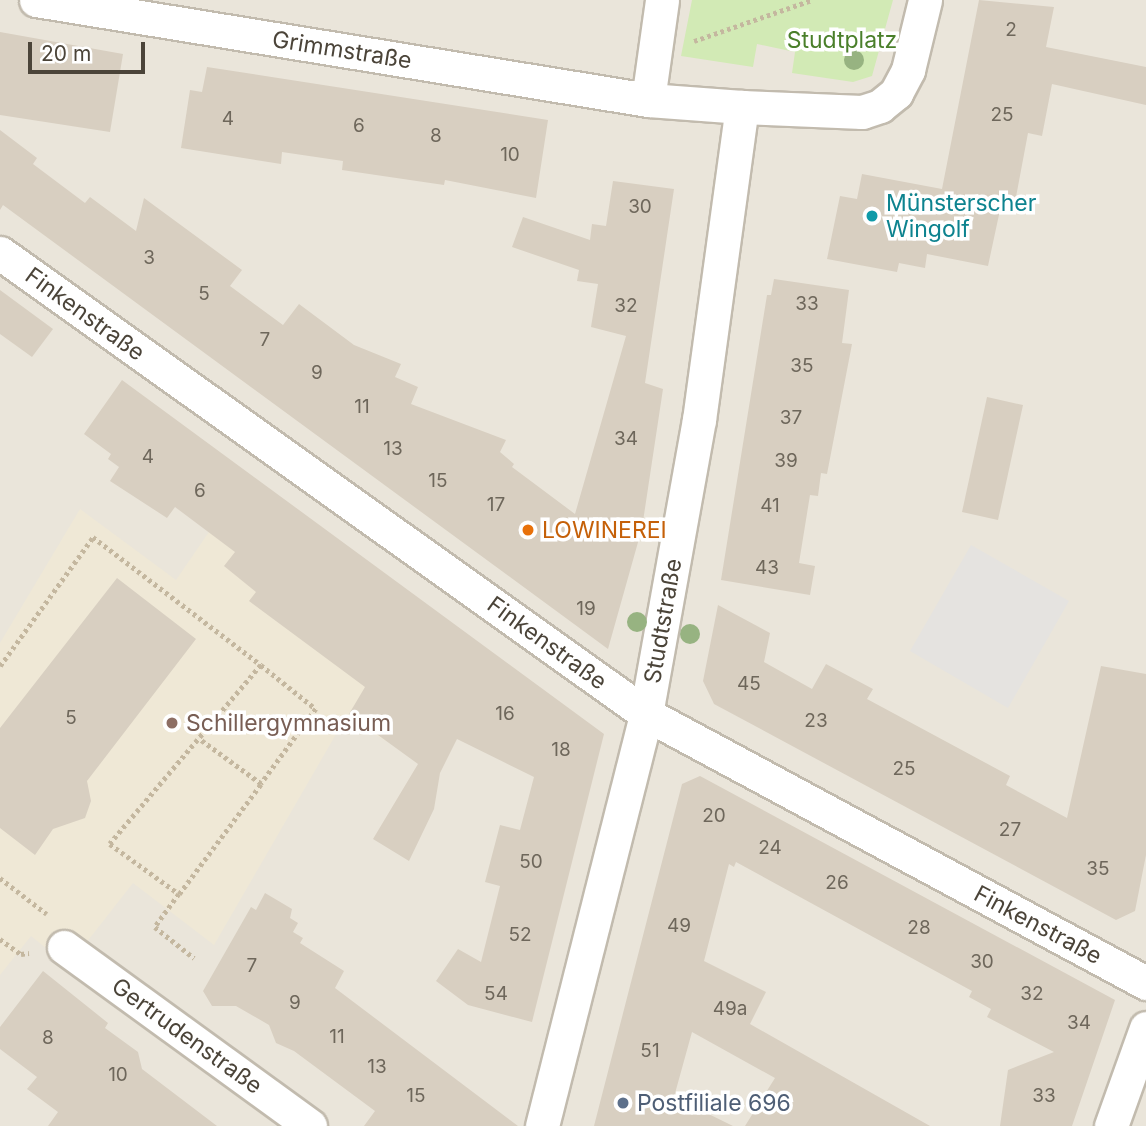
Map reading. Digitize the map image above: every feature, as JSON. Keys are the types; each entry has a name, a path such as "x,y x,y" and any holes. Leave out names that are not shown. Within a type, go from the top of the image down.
{"street":[{"name":"Grimmstraße","path":"36,0 648,100"},
{"path":"662,0 648,100 742,107 862,111 880,106 896,93 908,70 925,0"},
{"name":"Studtstraße","path":"542,1126 646,714 699,420 742,107"},
{"name":"Finkenstraße","path":"0,253 646,714 1141,974"},
{"name":"Gertrudenstraße","path":"65,947 310,1126"},
{"path":"1111,1126 1146,1028"}],"path":[{"path":"683,44 812,0"},
{"path":"0,666 93,537 316,709 155,927 194,958"},
{"path":"179,894 110,844 261,665"},
{"path":"199,739 261,784"},
{"path":"0,878 72,933 65,947"}],"shaded area":[{"path":"0,0 1146,0 1146,1126 0,1126"},
{"name":"Schillergymnasium","path":"80,509 176,580 211,529 497,659 386,741 346,717 214,945 133,883 68,966 31,936 0,975 0,643"},
{"path":"971,545 1069,601 1008,708 910,651"}],"green space":[{"name":"Studtplatz","path":"692,0 893,0 872,76 853,82 792,73 795,52 757,44 753,67 681,56"}],"building":[{"path":"979,0 1054,7 1046,47 1146,67 1146,105 1052,84 1042,136 1028,133 1013,213 1000,210 988,266 927,254 925,268 899,263 897,272 827,259 840,196 857,199 862,174 942,189"},
{"path":"0,32 123,54 110,132 0,115"},
{"path":"207,67 548,120 536,198 445,180 444,185 342,170 343,161 282,152 281,164 181,148 190,90 202,92"},
{"path":"0,130 37,158 33,164 85,203 90,197 136,231 144,198 242,270 230,286 283,325 299,304 354,345 401,364 395,377 418,387 411,404 506,440 500,452 514,464 512,467 575,514 626,336 591,327 598,284 577,281 579,270 512,247 523,217 590,240 592,224 606,226 613,181 674,189 645,383 663,389 642,528 608,649 3,205 0,210"},
{"path":"774,279 849,290 842,343 852,344 827,474 821,473 818,496 810,495 799,563 815,566 810,595 721,580 767,295 771,295"},
{"path":"0,290 53,329 32,357 0,334"},
{"path":"122,380 604,734 532,1022 468,1005 436,981 458,949 481,962 500,886 485,882 500,825 520,830 534,777 457,739 440,773 434,809 409,861 373,839 418,764 349,714 365,687 249,601 256,592 224,566 235,552 175,507 167,518 110,481 119,467 108,459 111,454 84,434"},
{"path":"987,397 1023,405 998,520 962,512"},
{"path":"117,578 196,639 87,781 91,801 85,818 53,829 35,855 0,828 0,728"},
{"path":"718,605 770,633 764,662 812,689 826,664 873,689 867,699 1010,776 1006,785 1067,818 1101,666 1146,674 1146,855 1135,911 1116,920 714,704 703,681"},
{"path":"700,776 1115,1000 1072,1126 1000,1126 1008,1070 1054,1052 987,1017 991,1009 969,997 972,991 736,862 734,867 729,864 704,961 766,992 750,1024 930,1126 745,1126 775,1078 692,1032 674,1097 733,1126 594,1126 682,784"},
{"path":"265,893 292,909 290,918 298,923 293,932 303,938 300,943 344,971 335,988 518,1126 364,1126 375,1111 294,1051 276,1043 269,1025 236,1006 212,1006 203,991 251,907 256,910"},
{"path":"43,971 108,1023 105,1028 138,1052 142,1069 217,1126 48,1126 58,1112 27,1089 37,1077 0,1049 0,1027"}],"place":[{"name":"Münsterscher Wingolf","path":"872,216"},
{"name":"LOWINEREI","path":"528,530"},
{"name":"Schillergymnasium","path":"172,723"},
{"name":"Postfiliale 696","path":"623,1103"}]}
